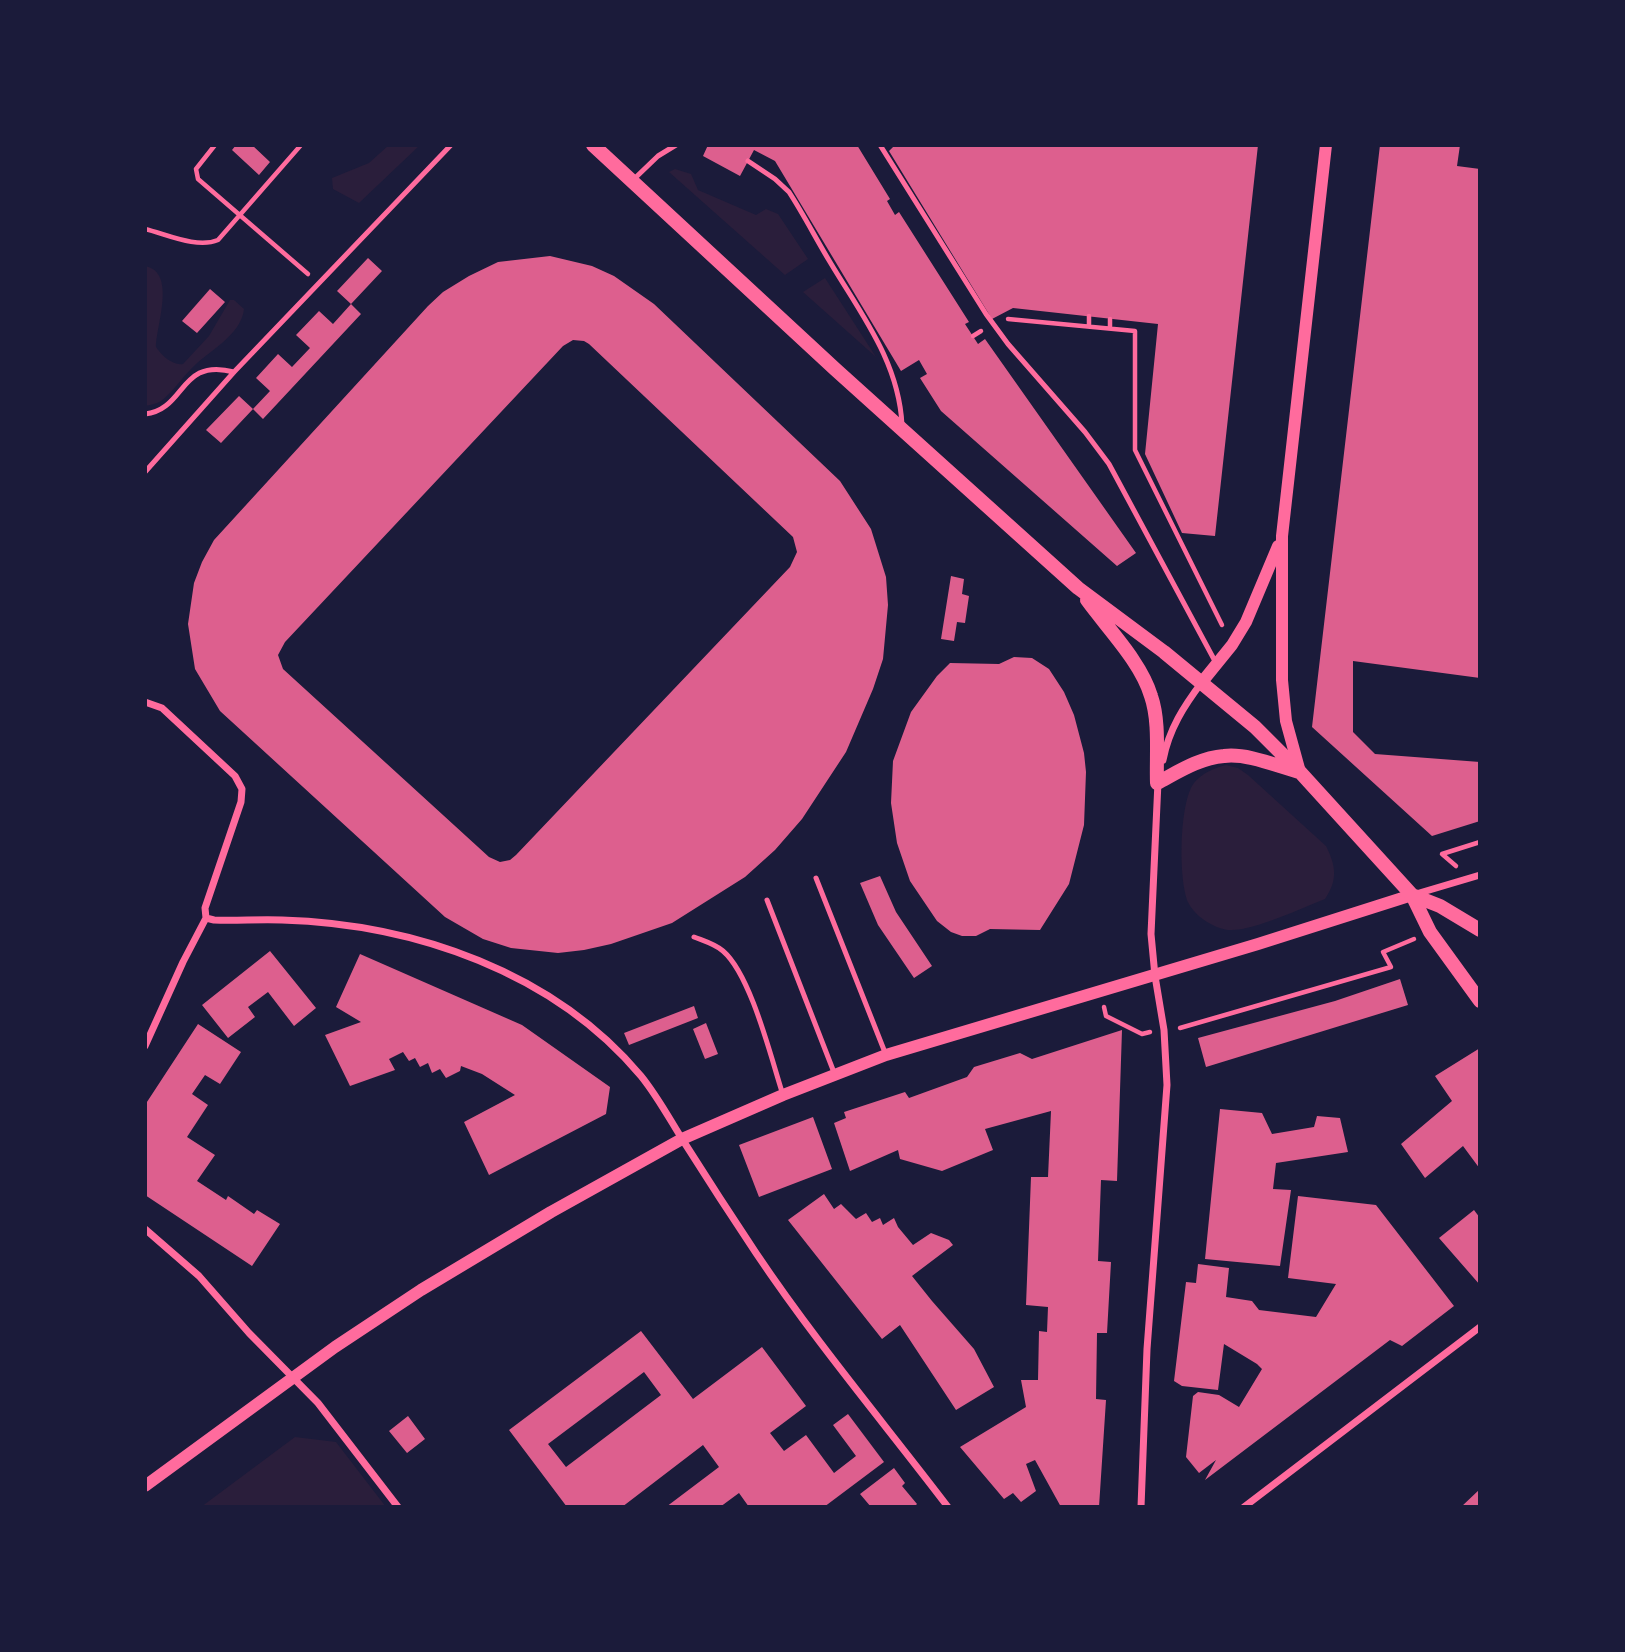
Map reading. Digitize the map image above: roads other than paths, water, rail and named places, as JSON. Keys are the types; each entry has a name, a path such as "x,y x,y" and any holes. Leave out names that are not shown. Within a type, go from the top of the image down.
{"main road":[{"path":"593,145 1078,588 1202,681 1255,727 1300,772 1412,895 1430,932 1480,1001"},
{"path":"1078,588 1144,677 1156,719 1157,783 1185,767 1225,755 1248,758 1300,772"},
{"path":"1412,895 1440,906 1480,930"}],"street":[{"path":"1300,772 1286,721 1282,680 1282,536 1326,145"},
{"path":"1141,1507 1147,1349 1166,1105 1164,1030 1151,934 1157,783 1170,732 1182,708 1232,645 1255,603 1282,536"},
{"path":"145,702 162,708 235,776 242,789 241,802 205,908 206,918 145,1046"},
{"path":"145,1486 335,1347 421,1290 551,1212 682,1139 783,1095 886,1055 1155,976 1480,875"},
{"path":"206,918 344,925 421,941 466,954 525,982 578,1016 621,1054 661,1102 758,1255 846,1376 948,1507"},
{"path":"145,1229 199,1276 248,1334 324,1410 398,1507"},
{"path":"1244,1507 1480,1327"}],"lane":[{"path":"145,472 234,372 451,145"},
{"path":"632,181 658,156 676,145"},
{"path":"880,145 986,314 1109,464 1216,664"},
{"path":"748,161 789,192 879,342 898,392 902,428"},
{"path":"145,414 161,411 188,381 201,371 219,368 234,372"},
{"path":"816,878 886,1055"},
{"path":"767,900 835,1075"},
{"path":"694,937 723,950 741,976 783,1095"}]}
